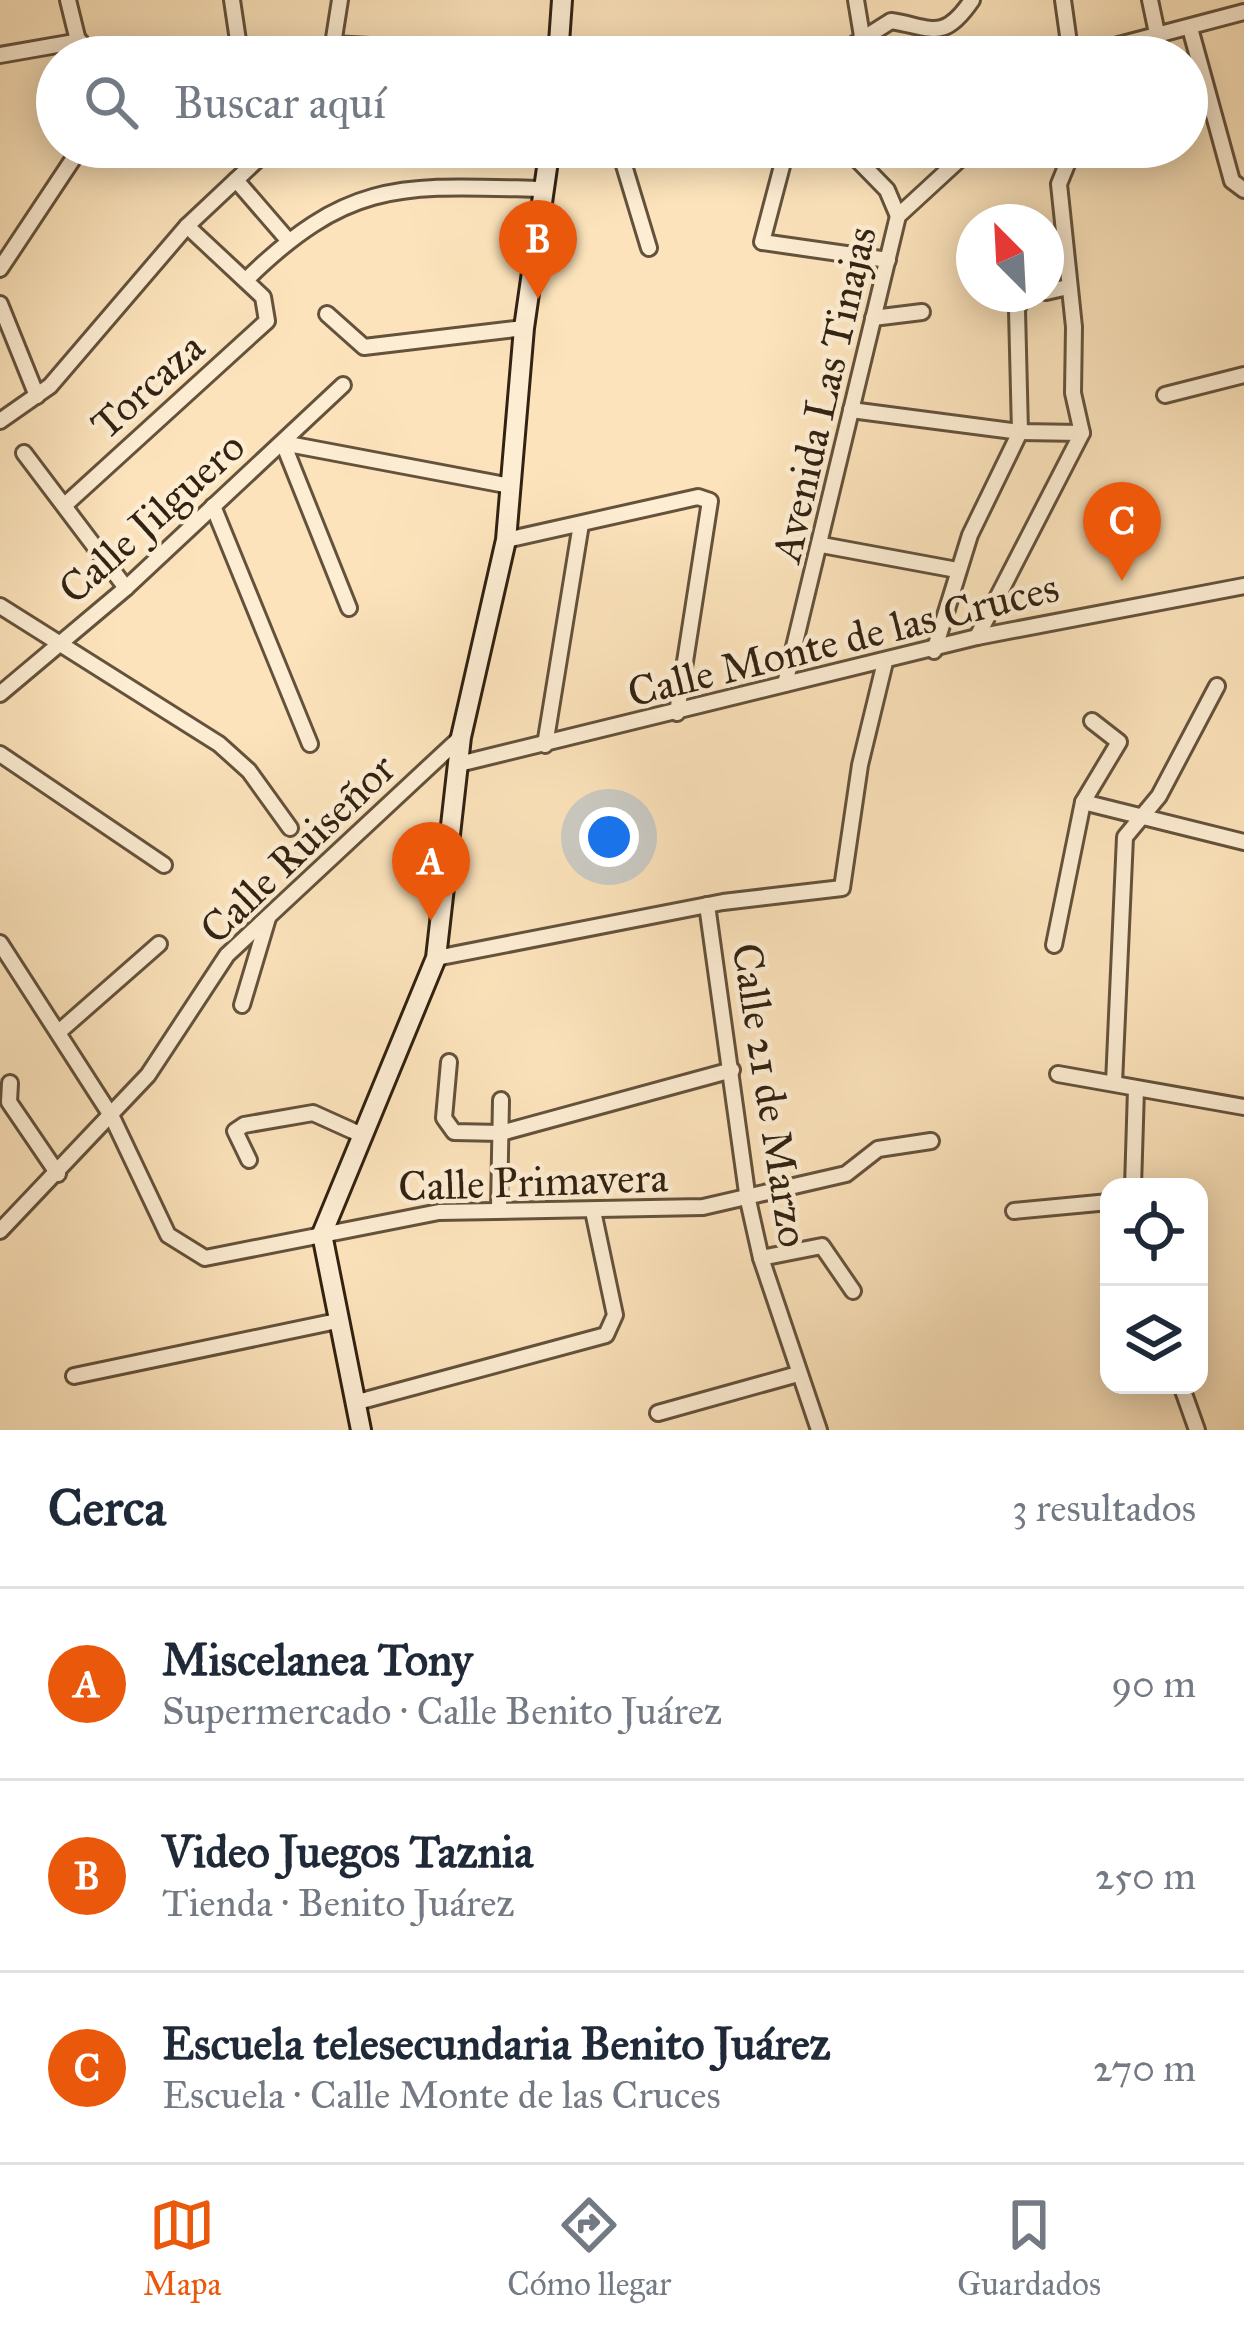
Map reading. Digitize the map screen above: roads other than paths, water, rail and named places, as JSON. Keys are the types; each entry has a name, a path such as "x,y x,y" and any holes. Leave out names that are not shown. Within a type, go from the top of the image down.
{"street":[{"path":"68,0 78,36"},
{"path":"232,0 237,36"},
{"path":"334,36 340,0"},
{"path":"559,36 562,0"},
{"path":"856,0 862,35 891,21 922,32 952,25 972,0"},
{"path":"1063,0 1069,36"},
{"path":"1150,0 1159,36"},
{"path":"1162,36 1244,12"},
{"path":"1190,28 1192,36"},
{"path":"0,56 36,53"},
{"path":"1208,94 1232,181 1244,190"},
{"path":"0,269 67,168"},
{"path":"0,421 37,396 187,226 249,168"},
{"path":"361,1430 322,1234 436,958 461,737 506,540 524,328 546,168"},
{"path":"625,168 649,248"},
{"path":"781,168 762,242 887,260"},
{"path":"865,168 886,190 898,216"},
{"name":"Avenida Las Tinajas","path":"785,685 898,216 950,168"},
{"path":"977,637 1082,433 1072,393 1074,327 1059,184 1065,168"},
{"path":"236,180 287,239"},
{"path":"187,226 247,279 287,239 330,209 431,187 543,189"},
{"name":"Torcaza","path":"66,504 270,314 247,279"},
{"path":"1064,288 1068,287"},
{"path":"0,304 37,396"},
{"path":"872,318 922,312"},
{"path":"934,651 957,570 1020,432 1017,312"},
{"path":"327,314 364,347 524,328"},
{"path":"1165,395 1244,375"},
{"name":"Calle Jilguero","path":"0,694 126,588 343,386"},
{"path":"851,410 1020,432 1082,433"},
{"path":"283,443 511,485"},
{"path":"283,443 349,608"},
{"path":"24,453 126,588"},
{"path":"506,540 698,497 710,501 677,713"},
{"path":"213,506 310,744"},
{"path":"545,745 581,524"},
{"path":"822,545 957,570"},
{"name":"Calle Monte de las Cruces","path":"459,764 977,637 1244,586"},
{"path":"0,606 219,744 249,771 290,828"},
{"path":"436,958 707,905 842,888 860,765 885,662"},
{"path":"1114,1083 1125,837 1138,814 1159,796 1217,686"},
{"path":"1055,938 1083,802 1119,742 1092,721"},
{"name":"Calle Ruiseñor","path":"0,1231 148,1075 226,955 461,737"},
{"path":"0,754 164,865"},
{"path":"1083,802 1244,842"},
{"name":"Calle 21 de Marzo","path":"707,905 748,1200 761,1258 819,1430"},
{"path":"242,1004 268,918"},
{"path":"0,943 6,962 61,1030 112,1117"},
{"path":"61,1030 159,944"},
{"path":"449,1061 444,1118 448,1130 501,1133 732,1070"},
{"path":"1058,1074 1244,1107"},
{"path":"10,1083 9,1102 58,1174"},
{"path":"1132,1178 1136,1089"},
{"path":"499,1208 501,1100"},
{"path":"248,1160 235,1131 244,1125 313,1113 364,1136"},
{"name":"Calle Primavera","path":"112,1117 156,1212 183,1248 205,1258 228,1257 384,1219 499,1208 652,1212 748,1200 846,1174 878,1150 932,1141"},
{"path":"1014,1211 1100,1203"},
{"path":"354,1403 607,1335 615,1315 593,1210"},
{"path":"761,1258 822,1246 854,1291"},
{"path":"74,1376 337,1321"},
{"path":"658,1413 797,1374"},
{"path":"1184,1394 1197,1430"}],"place":[{"name":"Video Juegos Taznia","path":"538,299"},
{"name":"Escuela telesecundaria Benito Juárez","path":"1122,581"},
{"name":"Miscelanea Tony","path":"431,921"}]}
